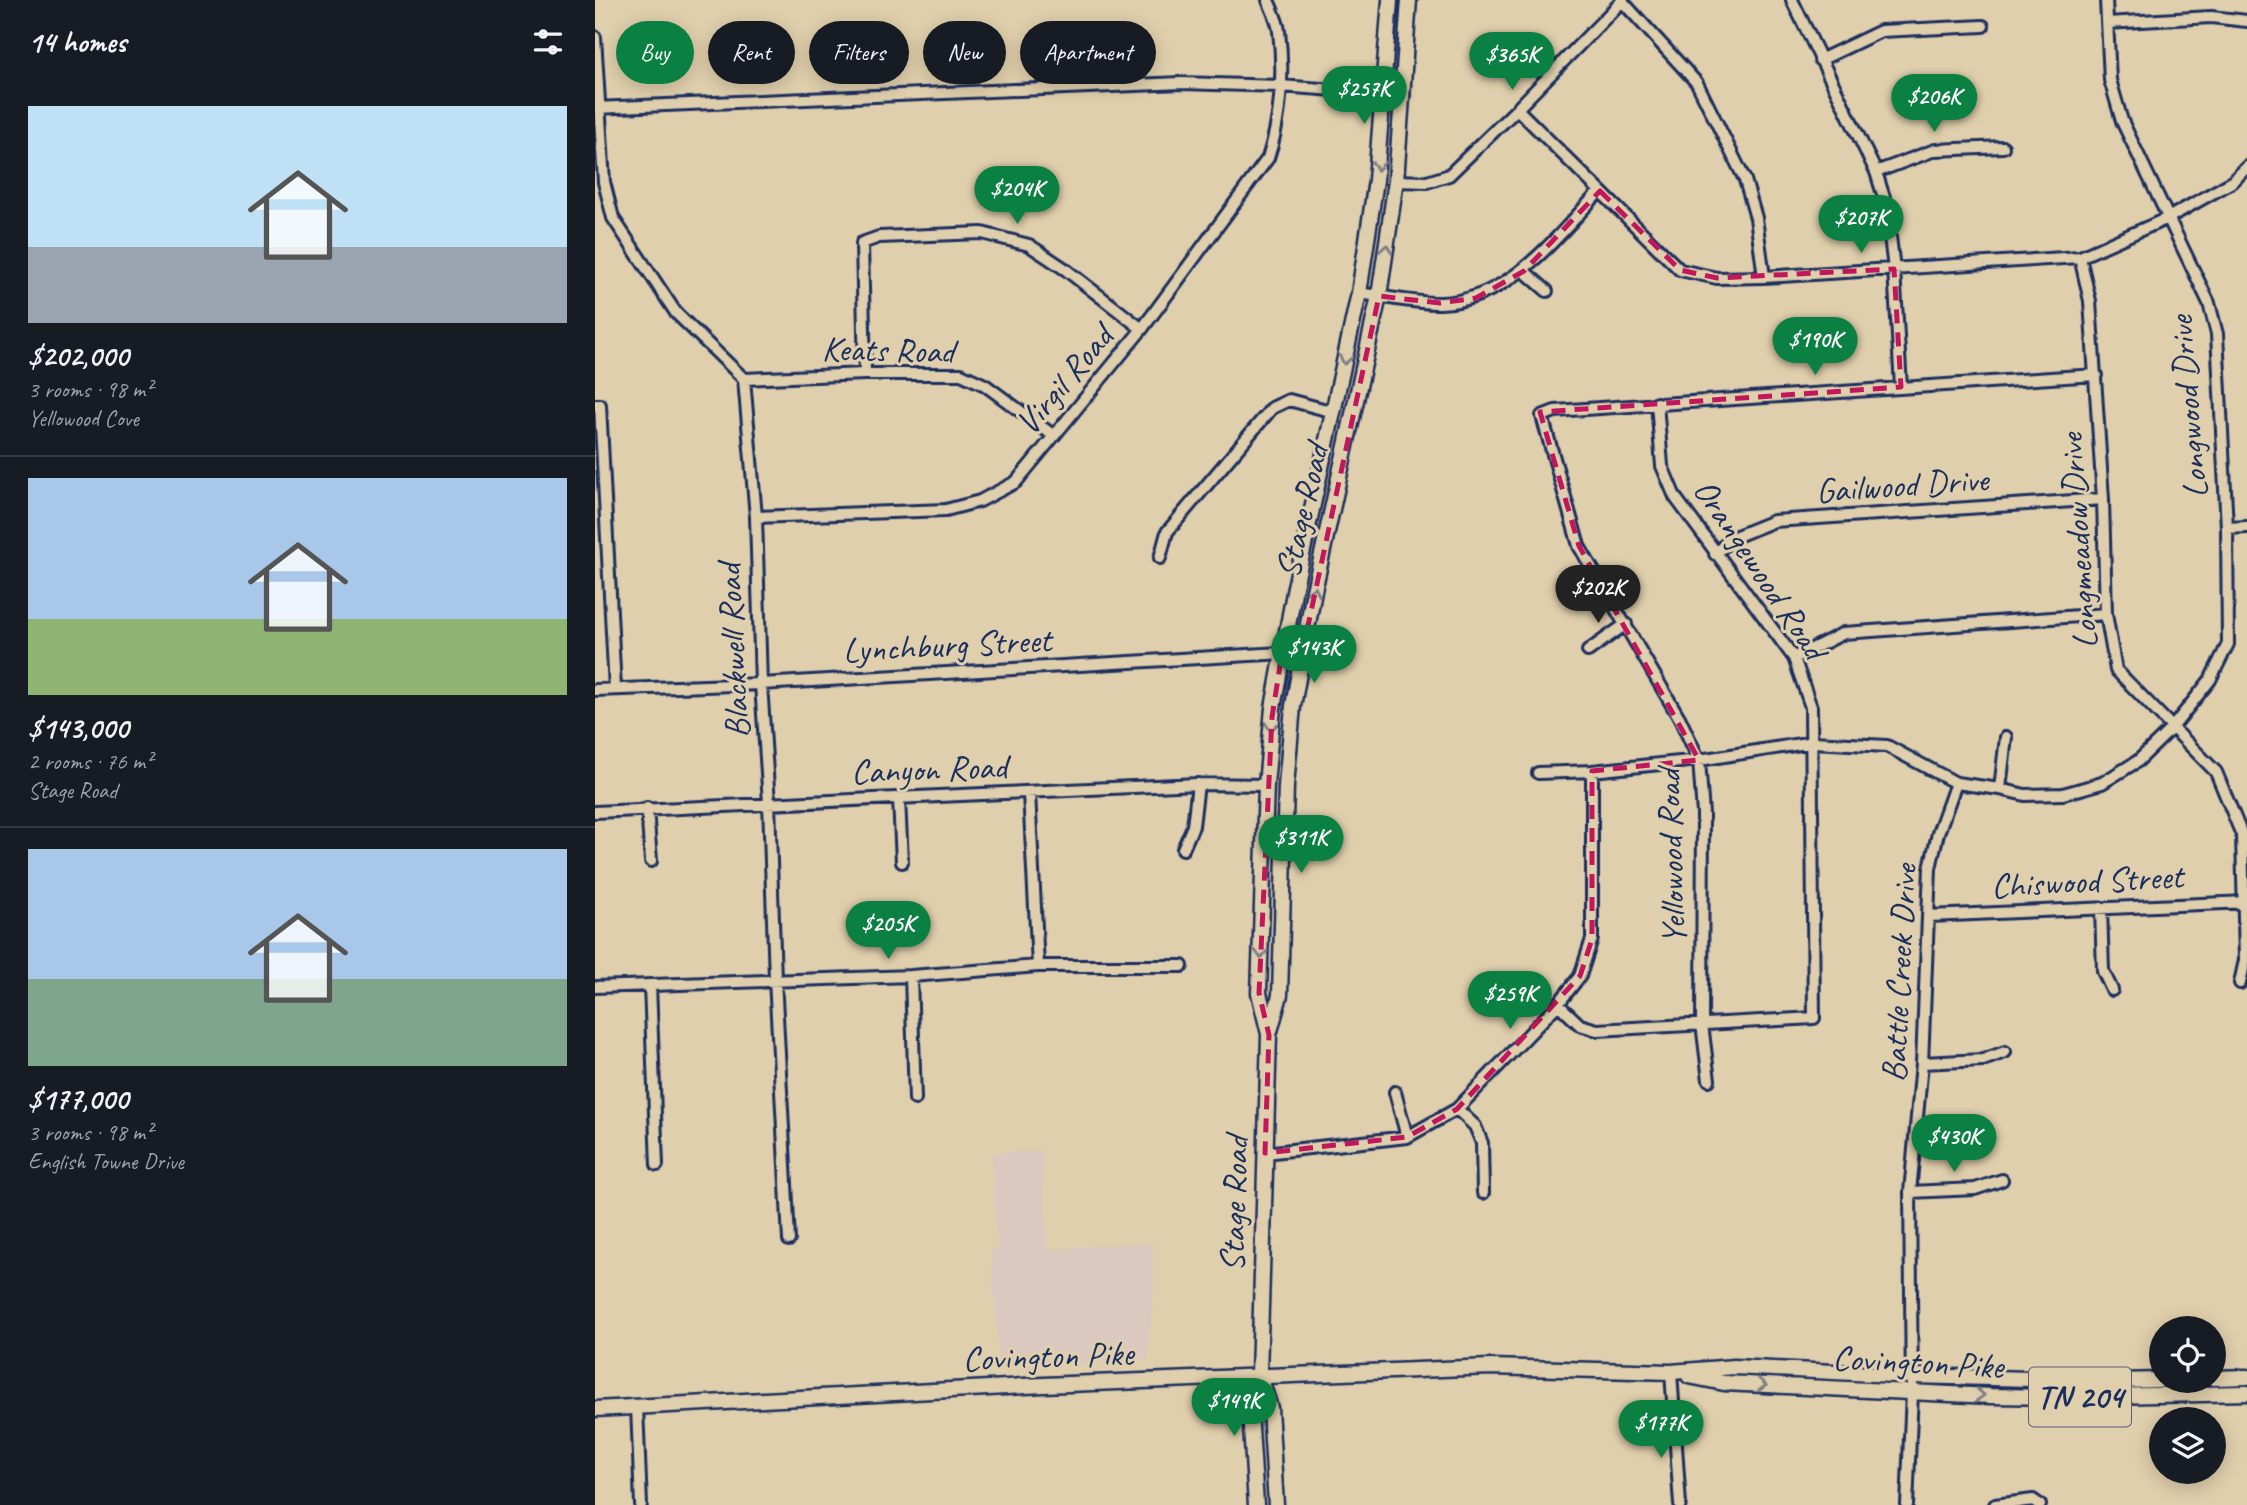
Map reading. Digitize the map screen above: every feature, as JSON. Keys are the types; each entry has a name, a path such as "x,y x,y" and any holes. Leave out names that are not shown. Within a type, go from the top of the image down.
{"main road":[{"name":"Stage Road","path":"1269,1035 1259,993 1266,785 1273,708 1282,653 1359,293 1376,180 1389,0"},
{"name":"Stage Road","path":"1256,1505 1250,1412 1259,1375 1269,1035 1280,995 1286,786 1293,706 1379,296 1396,181 1409,0"},
{"name":"Covington Pike","path":"595,1409 1259,1375 1491,1367 1671,1372 1734,1367 1912,1376 2149,1380"},
{"name":"Covington Pike","path":"1671,1372 1724,1383 1912,1393 2066,1397 2247,1393"},
{"name":"Stage Road","path":"1259,1375 1270,1408 1276,1505"},
{"path":"2226,1378 2247,1377"}],"street":[{"name":"Virgil Road","path":"756,517 946,510 980,501 1016,482 1142,329 1268,158 1275,138 1280,86 1279,29 1268,0"},
{"path":"1792,0 1876,172 1886,204 1894,269 1901,387"},
{"name":"Longwood Drive","path":"2106,0 2109,80 2122,121 2210,303 2217,334 2227,528 2228,644 2210,680 2172,728"},
{"path":"1396,181 1427,182 1449,175 1623,1 1697,83 1745,180 1756,218 1764,277"},
{"path":"2107,23 2211,17 2247,21"},
{"path":"1820,60 1881,31 1983,26"},
{"path":"595,37 597,108 604,183 613,218 676,313 744,379"},
{"path":"597,108 1181,83 1280,86 1404,95"},
{"path":"1517,109 1680,270 1717,278 2080,257 2168,218 2232,182 2247,167"},
{"path":"1876,172 1935,150 2003,147"},
{"path":"1359,293 1440,303 1476,298 1524,271 1600,191"},
{"path":"865,374 862,243 879,237 982,233 1029,246 1065,269 1142,329"},
{"name":"Longmeadow Drive","path":"2080,257 2090,301 2103,499 2106,614 2116,670 2216,772 2242,835 2246,902 2245,960 2240,983"},
{"path":"1524,271 1547,291"},
{"name":"Keats Road","path":"744,379 865,374 961,374 985,385 1054,436"},
{"path":"1657,403 2096,375"},
{"name":"Blackwell Road","path":"744,379 756,517 761,684 789,1240"},
{"path":"1160,558 1167,532 1272,408 1289,400 1334,412"},
{"name":"Yellowood Road","path":"1657,403 1555,411 1542,416 1579,546 1680,719 1699,760 1703,814 1702,1024 1709,1080"},
{"name":"Orangewood Road","path":"1657,403 1662,466 1675,497 1794,658 1811,707 1814,1018 1702,1024"},
{"path":"598,405 615,690"},
{"name":"Gailwood Drive","path":"1715,554 1732,538 1774,521 2103,499"},
{"path":"2227,528 2247,527"},
{"path":"1794,658 1844,633 2106,614"},
{"path":"1588,651 1626,624"},
{"name":"Lynchburg Street","path":"595,690 761,684 1282,653 1301,658"},
{"path":"1538,773 1592,771 1699,760 1813,742 1887,746 1956,783 2025,795 2063,794 2102,783 2138,761 2172,728"},
{"path":"2000,789 2006,737"},
{"path":"1265,1153 1407,1137 1457,1109 1557,1004 1580,976 1592,939 1592,771"},
{"name":"Battle Creek Drive","path":"1907,1505 1912,1393 1910,1192 1922,1063 1930,868 1938,833 1956,783"},
{"path":"1183,849 1193,826 1198,784"},
{"name":"Canyon Road","path":"595,812 1198,784 1266,785"},
{"path":"1029,793 1038,966"},
{"path":"899,799 902,862"},
{"path":"647,808 651,861"},
{"name":"Chiswood Street","path":"1929,916 2246,902"},
{"path":"2101,908 2103,971 2112,990"},
{"path":"595,987 911,976 1038,966 1182,966"},
{"path":"911,976 915,1099"},
{"path":"650,985 657,1165"},
{"path":"1557,1004 1580,1025 1597,1030 1702,1024"},
{"path":"1922,1063 1983,1060 2005,1052"},
{"path":"1395,1092 1407,1137"},
{"path":"1457,1109 1475,1126 1482,1143 1483,1193"},
{"path":"1910,1192 1975,1189 2002,1180"},
{"path":"1671,1372 1680,1505"},
{"path":"637,1408 641,1505"},
{"path":"1995,1505 2033,1500 2040,1505"}],"highlighted area":[{"path":"1600,191 1680,270 1717,278 1894,269 1901,387 1540,412 1579,546 1699,760 1592,771 1592,939 1580,976 1457,1109 1407,1137 1265,1153 1269,1035 1259,993 1272,717 1282,653 1301,658 1379,296 1440,303 1476,298 1524,271"}],"shaded area":[{"path":"1042,1151 1048,1249 1152,1243 1154,1284 1148,1360 999,1369 991,1250 997,1249 991,1153"}]}
